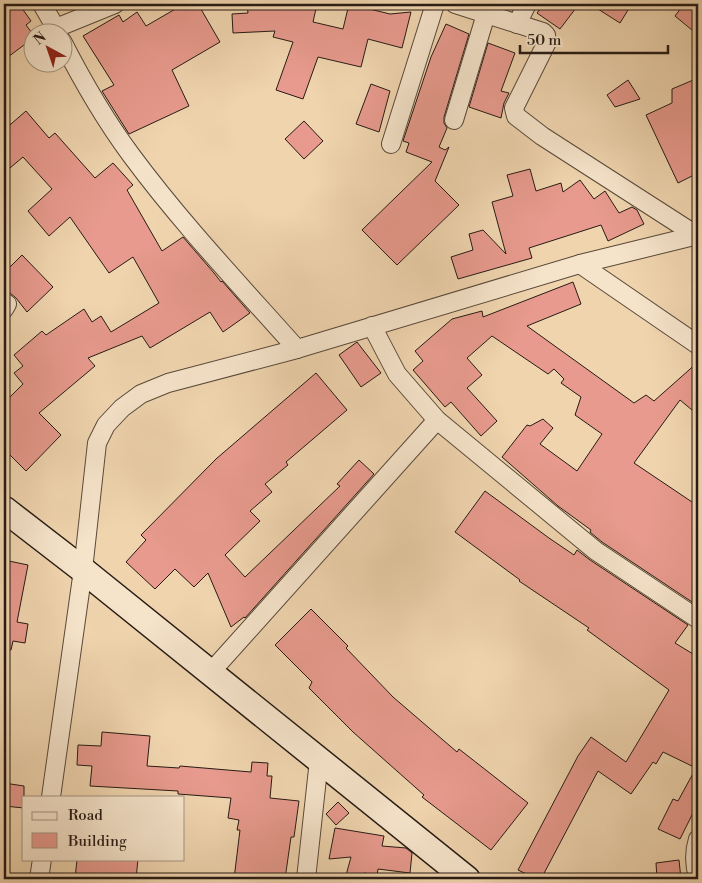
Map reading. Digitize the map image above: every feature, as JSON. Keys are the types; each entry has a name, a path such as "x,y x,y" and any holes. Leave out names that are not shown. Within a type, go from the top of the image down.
{"main road":[{"path":"4,509 83,570 319,760 460,877"}],"street":[{"path":"42,4 52,22"},
{"path":"72,27 115,4"},
{"path":"391,144 435,4"},
{"path":"454,4 543,32 547,38 514,108 516,116 542,136 697,235"},
{"path":"517,24 527,4"},
{"path":"454,120 486,14"},
{"path":"72,60 130,154 160,193 297,350"},
{"path":"51,796 83,570 97,443 106,425 122,408 142,394 168,383 297,350 580,264 697,235"},
{"path":"580,264 698,345"},
{"path":"372,326 397,374 437,420 596,551 698,619"},
{"path":"210,673 437,420"},
{"path":"306,879 319,760"},
{"path":"698,839 695,849 698,877"},
{"path":"39,879 42,860"}],"building":[{"path":"4,4 19,4 31,21 22,22 22,46 4,60"},
{"path":"184,4 198,4 220,42 172,70 189,106 129,134 102,91 114,85 83,36 119,15 123,22 137,12 146,26"},
{"path":"247,4 317,4 313,22 343,29 349,4 390,14 411,12 402,48 368,39 361,67 318,57 303,99 276,90 293,42 273,37 275,31 233,33 232,14 248,13"},
{"path":"544,4 579,4 560,29 537,13"},
{"path":"590,4 618,4 628,10 620,23"},
{"path":"684,4 698,4 698,35 675,16"},
{"path":"446,24 469,34 444,117 444,123 447,128 439,147 445,150 449,147 435,181 459,205 397,265 362,230 432,162 406,152 409,143 403,141 431,57"},
{"path":"488,43 515,53 501,91 509,93 504,103 501,118 469,107"},
{"path":"698,78 698,173 678,183 646,115 672,103 672,89"},
{"path":"628,80 640,99 615,107 607,95"},
{"path":"371,84 390,91 379,132 356,124"},
{"path":"26,111 49,138 55,133 95,178 113,163 133,185 127,190 162,251 183,237 250,313 223,332 210,312 150,348 142,336 88,358 95,366 39,413 61,435 26,471 4,449 4,403 23,384 14,373 23,366 14,355 42,331 46,335 84,309 92,322 101,316 111,332 159,303 133,257 109,273 70,217 49,236 28,211 52,189 23,157 4,173 4,130"},
{"path":"304,121 323,141 304,159 285,139"},
{"path":"530,169 536,191 561,183 563,192 580,180 594,199 605,191 619,213 632,207 637,210 644,224 608,241 601,225 529,248 532,258 458,279 451,257 473,250 469,234 483,230 506,254 492,202 513,196 507,175"},
{"path":"22,255 53,287 27,312 16,298 4,288 4,273"},
{"path":"573,282 581,304 527,326 634,403 646,395 654,401 698,362 698,415 680,400 634,463 698,506 698,606 602,542 590,532 591,530 558,506 502,457 527,425 530,426 543,419 553,428 540,444 577,471 602,434 575,415 581,397 561,383 564,379 554,369 548,374 492,336 467,358 482,375 467,388 497,421 481,436 451,402 445,407 413,370 423,361 415,351 452,319 482,311 483,317"},
{"path":"357,342 381,373 361,387 339,355"},
{"path":"316,373 347,410 286,462 288,465 265,484 272,492 250,511 260,521 225,555 245,577 340,486 337,484 359,460 374,474 245,618 231,627 208,573 194,587 175,569 155,589 126,562 146,540 141,535 216,459"},
{"path":"485,491 574,555 577,550 688,625 675,643 698,657 698,803 680,839 658,829 673,799 678,801 696,768 663,752 656,764 653,762 631,794 598,771 541,879 518,870 578,756 591,737 626,762 669,690 587,630 589,628 519,581 455,532"},
{"path":"4,560 28,565 17,622 28,624 25,643 13,641 11,650 4,649"},
{"path":"311,609 348,646 346,648 393,697 457,752 459,749 528,803 491,850 422,797 424,795 353,732 309,688 312,682 275,645"},
{"path":"102,732 150,736 147,766 179,768 180,766 251,772 252,762 268,763 267,776 272,776 270,798 299,801 294,837 291,837 285,879 234,879 240,830 237,830 239,820 228,818 231,798 178,794 178,791 90,786 92,766 77,765 78,745 101,746"},
{"path":"4,783 24,786 22,808 4,806"},
{"path":"338,802 349,813 336,825 326,814"},
{"path":"335,828 384,836 382,846 406,848 412,853 410,873 378,869 377,876 364,873 363,879 345,879 351,857 329,859"},
{"path":"77,860 138,860 136,879 75,879"},
{"path":"679,860 681,879 657,879 656,863"}]}
